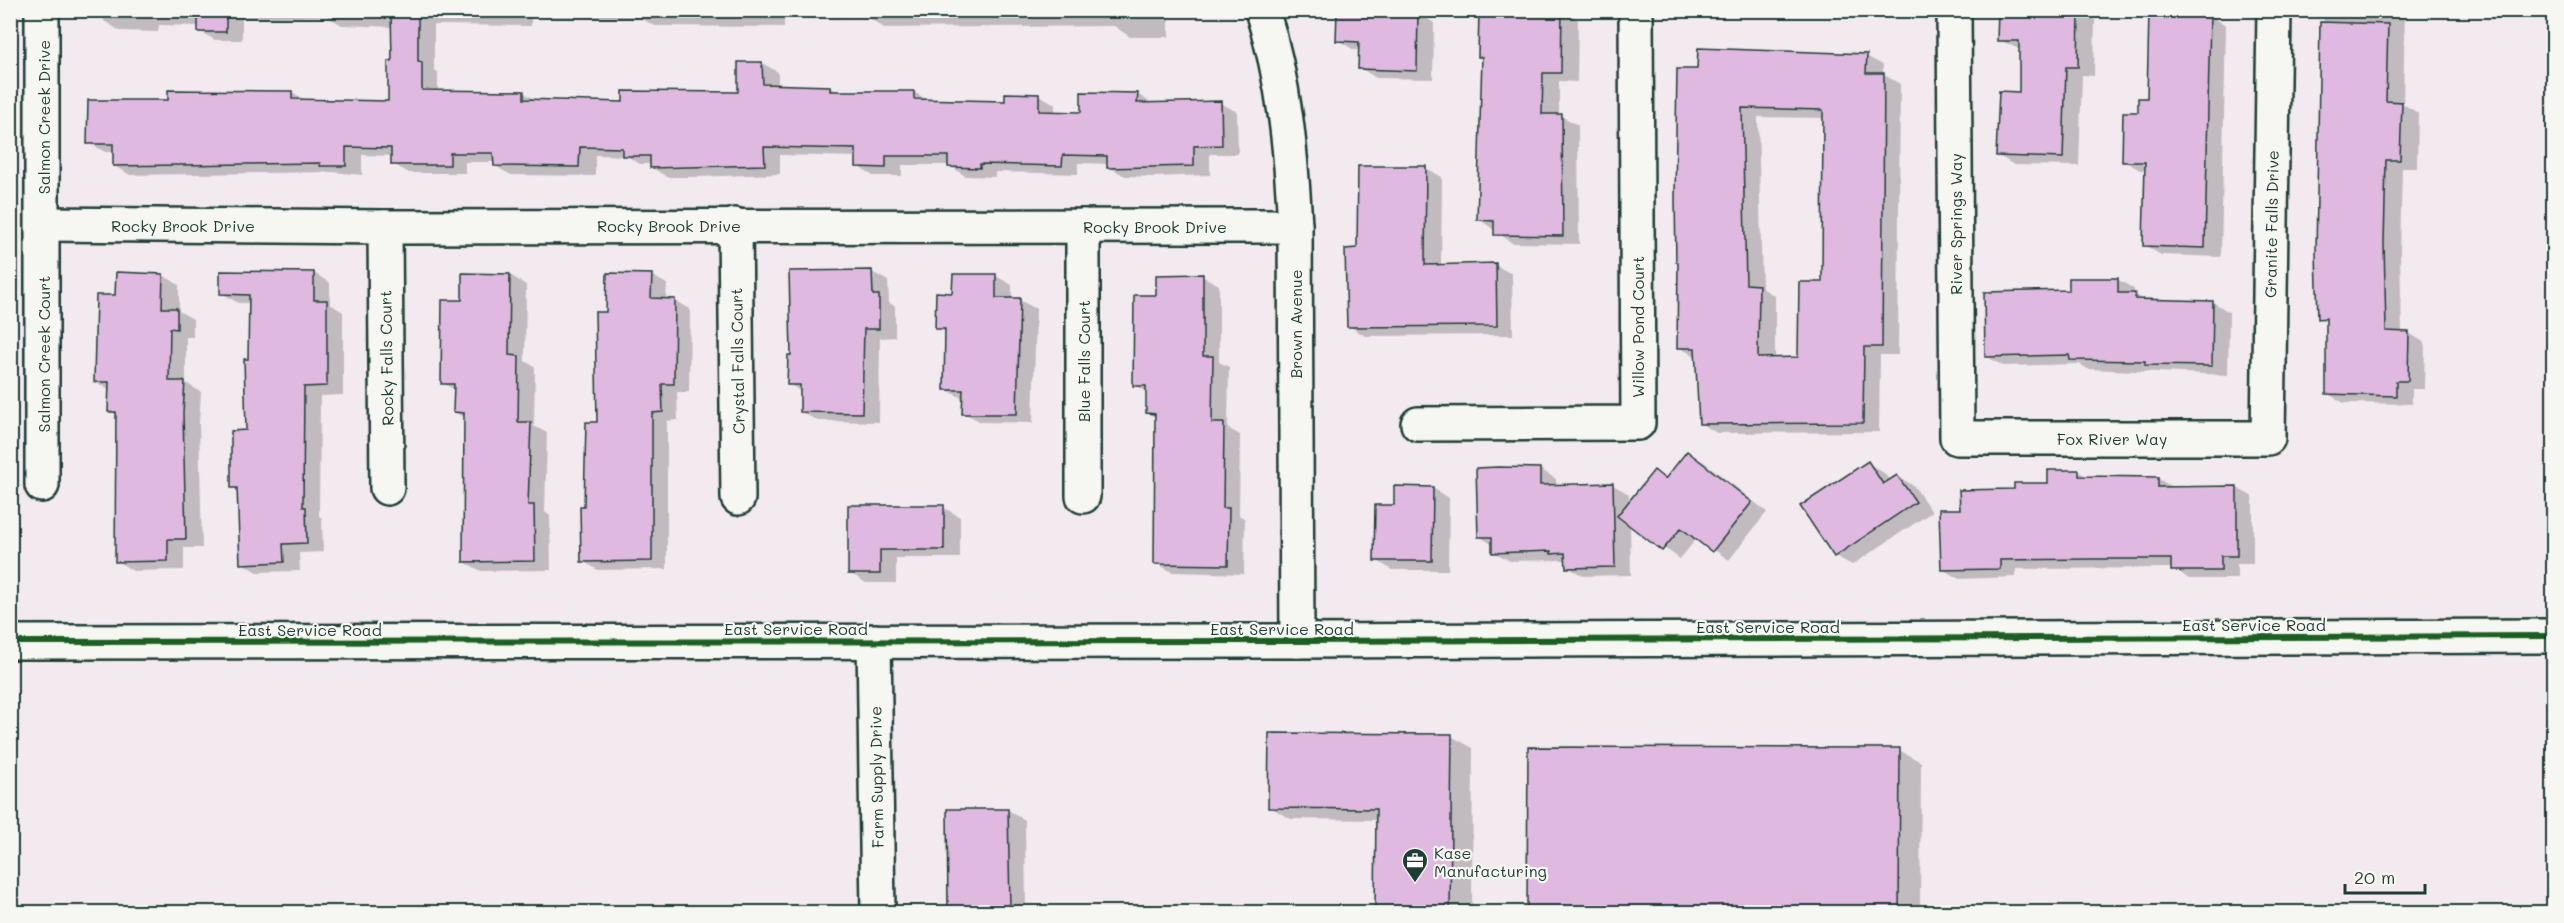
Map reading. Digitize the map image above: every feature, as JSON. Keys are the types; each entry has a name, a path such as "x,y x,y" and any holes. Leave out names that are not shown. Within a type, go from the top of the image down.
{"street":[{"name":"Salmon Creek Drive","path":"42,10 44,224"},
{"name":"Brown Avenue","path":"1262,10 1280,72 1292,162 1295,226 1296,641"},
{"name":"Willow Pond Court","path":"1418,424 1638,423 1636,10"},
{"name":"River Springs Way","path":"1954,10 1957,438"},
{"name":"Granite Falls Drive","path":"2268,438 2274,10"},
{"name":"Rocky Brook Drive","path":"44,224 385,227 1295,226"},
{"name":"Salmon Creek Court","path":"42,485 44,224"},
{"name":"Crystal Falls Court","path":"735,225 738,498"},
{"name":"Blue Falls Court","path":"1083,226 1083,496"},
{"name":"Rocky Falls Court","path":"385,227 387,488"},
{"name":"Fox River Way","path":"1957,438 2268,438"},
{"name":"East Service Road","path":"10,642 1296,641 2553,636"},
{"name":"Farm Supply Drive","path":"874,641 878,912"}],"building":[{"path":"198,10 226,10 226,32 198,32"},
{"path":"391,10 418,10 418,61 422,62 422,90 524,91 524,99 623,102 623,91 738,92 738,62 762,62 763,84 830,86 830,91 914,91 914,99 1005,101 1005,93 1039,94 1039,111 1081,112 1081,92 1138,93 1137,103 1221,101 1222,145 1194,146 1194,166 1107,168 1107,156 1063,155 1062,166 980,164 980,168 948,167 948,156 886,156 886,168 856,167 856,149 764,147 765,165 650,168 650,156 622,156 622,148 580,147 579,167 494,166 493,153 450,153 450,165 391,165 391,148 346,147 346,166 320,166 320,163 113,166 113,144 87,144 88,100 168,100 168,90 292,91 292,99 388,101 388,61 392,61"},
{"path":"1337,10 1418,12 1417,71 1358,69 1359,42 1336,41"},
{"path":"1479,10 1562,10 1561,73 1543,73 1542,114 1562,114 1563,236 1494,235 1494,221 1477,220 1482,57 1478,57"},
{"path":"1998,10 2079,10 2078,67 2066,67 2063,158 1996,156 1999,91 2019,92 2019,41 1997,41"},
{"path":"2149,13 2210,14 2205,248 2143,246 2145,162 2122,162 2123,112 2138,112 2138,98 2147,98"},
{"path":"2320,22 2388,24 2386,101 2402,102 2400,160 2386,160 2384,243 2386,331 2409,332 2408,381 2396,381 2396,396 2326,394 2326,318 2318,319 2316,253"},
{"path":"1698,48 1867,54 1866,73 1884,73 1882,347 1864,347 1863,423 1699,424 1695,348 1677,348 1678,262 1676,262 1675,198 1677,69 1697,69","holes":["1742,108 1823,110 1822,282 1799,282 1798,357 1758,358 1759,285 1746,284"]},
{"path":"1358,166 1426,166 1425,265 1496,263 1497,326 1347,327 1345,249 1357,248"},
{"path":"872,270 873,295 879,295 879,329 864,329 862,413 800,412 800,385 787,385 788,355 791,355 789,271"},
{"path":"220,271 314,272 314,300 327,300 327,386 304,387 303,507 306,507 307,543 283,544 284,562 240,564 237,488 231,488 231,431 246,430 244,359 248,359 249,295 220,294"},
{"path":"116,272 163,274 162,308 177,308 177,329 170,328 169,381 185,381 183,413 186,539 168,539 168,561 115,562 116,412 108,412 109,382 94,382 96,295 115,295"},
{"path":"462,273 510,274 509,355 519,356 518,422 531,422 528,505 534,505 535,561 463,562 464,413 453,412 454,384 441,384 442,300 462,300"},
{"path":"607,273 652,274 651,298 675,299 674,384 662,384 663,412 652,413 652,561 581,562 580,506 584,506 586,422 597,422 595,312 606,312"},
{"path":"953,274 996,274 996,298 1020,298 1017,414 962,414 963,390 944,390 945,329 935,329 936,292 952,293"},
{"path":"1203,274 1203,356 1213,356 1212,423 1224,423 1223,508 1229,508 1228,565 1154,564 1155,414 1146,413 1146,386 1133,386 1134,295 1156,295 1156,275"},
{"path":"2069,278 2118,278 2118,293 2135,293 2135,299 2213,301 2212,366 2145,365 2145,361 2070,360 2069,355 1985,357 1984,292 2069,290"},
{"path":"1687,451 1752,502 1712,552 1681,528 1662,551 1617,516 1654,470 1665,479"},
{"path":"1868,461 1883,484 1897,475 1916,502 1834,557 1800,506"},
{"path":"1476,468 1540,468 1540,485 1613,483 1615,567 1566,568 1565,553 1551,554 1551,551 1492,553 1492,537 1478,537"},
{"path":"2048,470 2079,470 2079,476 2158,477 2158,487 2237,486 2237,556 2221,556 2221,571 2171,571 2171,559 2000,560 2000,569 1941,570 1939,509 1960,509 1959,490 2014,489 2014,483 2048,483"},
{"path":"1394,486 1433,487 1432,561 1374,561 1375,505 1394,505"},
{"path":"848,505 944,505 944,550 880,550 880,574 848,574"},
{"path":"1269,733 1452,734 1450,912 1375,912 1376,809 1268,808"},
{"path":"1528,747 1900,748 1899,912 1527,912"},
{"path":"947,809 1008,809 1010,907 948,908"}],"cycle path":[{"path":"10,642 1297,641 2554,636"}],"place":[{"name":"Kase Manufacturing","path":"1415,884"}]}
